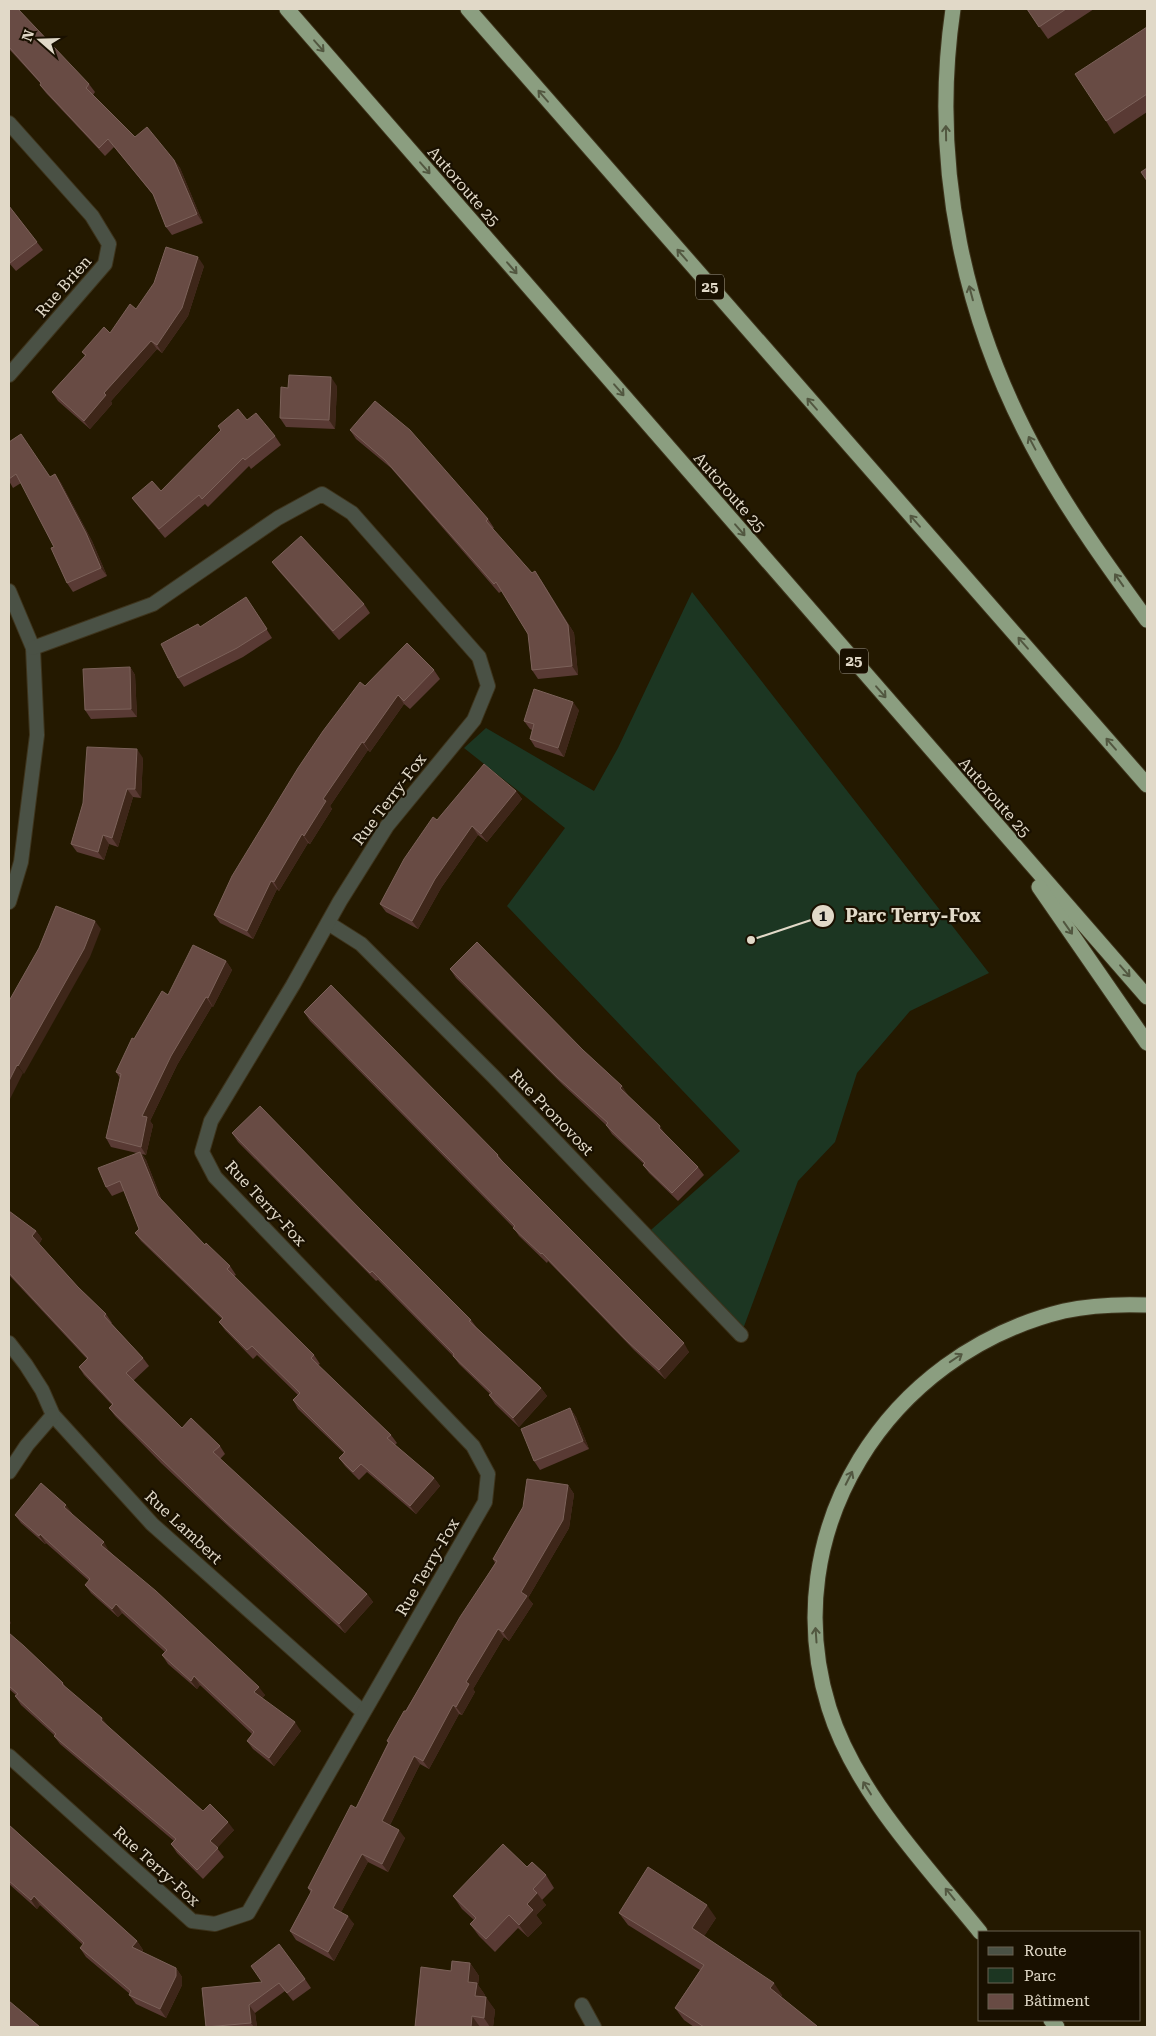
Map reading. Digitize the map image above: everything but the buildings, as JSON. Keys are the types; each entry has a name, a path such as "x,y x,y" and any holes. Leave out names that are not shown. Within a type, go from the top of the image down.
{"highway":[{"name":"Autoroute 25","path":"287,9 1147,997"},
{"name":"25","path":"468,9 1146,783"},
{"path":"954,9 946,68 947,145 956,229 972,299 996,368 1042,464 1079,522 1147,620"},
{"path":"1000,830 1147,1043"},
{"path":"979,1931 873,1797 836,1728 823,1686 816,1626 818,1575 826,1537 851,1474 883,1424 920,1385 956,1358 994,1336 1054,1314 1100,1306 1147,1305"}],"street":[{"name":"Rue Brien","path":"9,123 92,216 109,244 105,264 9,375"},
{"name":"Rue Terry-Fox","path":"9,1756 192,1921 216,1924 248,1913 485,1502 488,1474 473,1446 215,1177 202,1152 211,1121 387,826 474,720 488,686 479,656 352,513 322,494 278,518 153,604 33,648"},
{"path":"9,591 33,648 37,735 21,862 9,902"},
{"name":"Rue Pronovost","path":"328,923 361,944 494,1077 741,1335"},
{"name":"Rue Lambert","path":"9,1343 26,1364 42,1390 53,1415 152,1524 363,1712"},
{"path":"9,1472 26,1445 53,1415"},
{"path":"582,2005 594,2027"}],"green space":[{"path":"692,592 989,973 910,1011 857,1073 835,1142 798,1181 743,1329 643,1237 740,1151 507,906 565,828 464,748 486,728 594,791 618,748"}],"place":[{"name":"Parc Terry-Fox","path":"751,940"}]}
